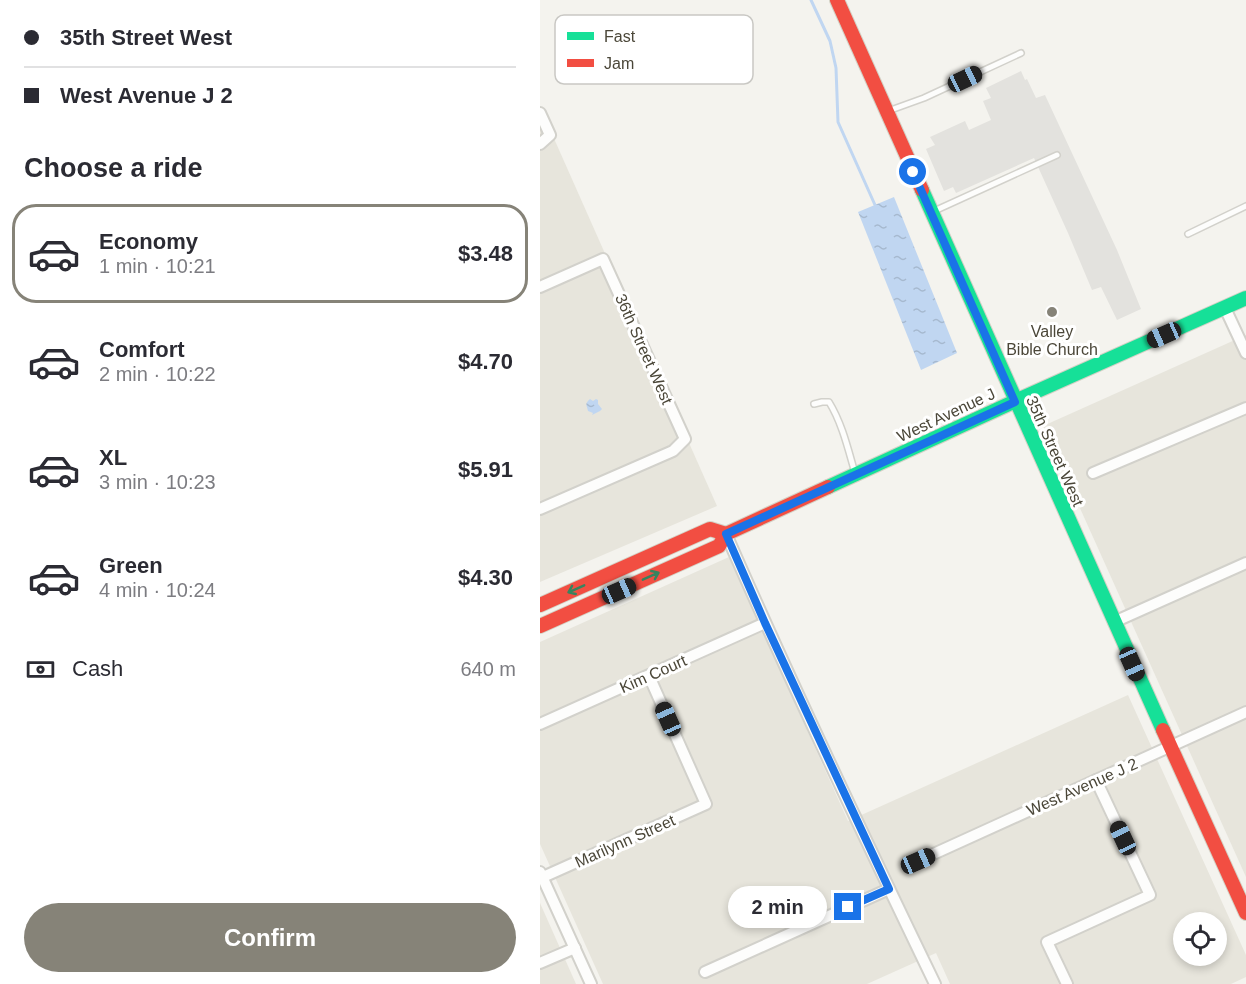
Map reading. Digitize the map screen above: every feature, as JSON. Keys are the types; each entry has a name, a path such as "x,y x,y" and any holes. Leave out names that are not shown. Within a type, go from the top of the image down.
{"street":[{"name":"35th Street West","path":"837,0 1015,402 1246,913"},
{"path":"540,113 550,135 540,144"},
{"name":"36th Street West","path":"540,288 603,259 685,439 673,451 540,509"},
{"name":"West Avenue J","path":"540,626 719,546 726,534 1246,298"},
{"path":"1225,308 1246,353"},
{"path":"1093,473 1246,408"},
{"name":"West Avenue J","path":"540,605 710,529 726,534"},
{"path":"726,534 765,623 935,984"},
{"path":"1114,622 1246,563"},
{"name":"Kim Court","path":"540,724 765,623"},
{"name":"Marilynn Street","path":"541,874 706,804 649,676"},
{"name":"West Avenue J 2","path":"918,861 1246,712"},
{"path":"1067,984 1047,942 1150,895 1096,780"},
{"path":"541,874 591,984"},
{"path":"705,972 889,889"},
{"path":"540,963 575,948"}],"lane":[{"path":"886,111 924,98 1021,53"},
{"path":"931,212 1057,155"},
{"path":"1188,234 1246,206"},
{"path":"814,404 829,402 835,411 855,475"}],"shaded area":[{"path":"1021,71 1036,98 1045,95 1117,250 1141,309 1117,320 1101,287 1092,290 1034,158 956,193 953,187 944,191 926,149 935,145 930,137 965,121 969,130 991,120 983,101 991,98 986,88"},
{"path":"540,107 717,506 540,582"},
{"path":"1246,335 1246,877 1043,426"},
{"path":"729,557 848,821 1128,695 1226,912 1173,912 1173,966 1227,966 1227,913 1246,955 1246,977 1231,984 950,984 936,953 867,984 603,984 540,844 540,642"},
{"path":"540,903 576,984 540,984"}],"water":[{"path":"894,197 957,353 921,370 858,212"},
{"path":"590,399 598,400 602,409 592,415 593,413 588,411 586,405"}],"waterway":[{"path":"811,0 830,41 836,68 838,122 875,205"}],"traffic: fast":[{"path":"922,190 1163,730"},
{"path":"828,487 1246,298"}],"traffic: jam":[{"path":"837,0 922,190"},
{"path":"540,626 719,546 726,534 828,487"},
{"path":"540,605 710,529 726,534"},
{"path":"1163,730 1246,913"}],"place":[{"name":"Valley Bible Church","path":"1052,312"}],"route":[{"path":"848,907 889,889 726,534 1015,402 913,172"}]}
